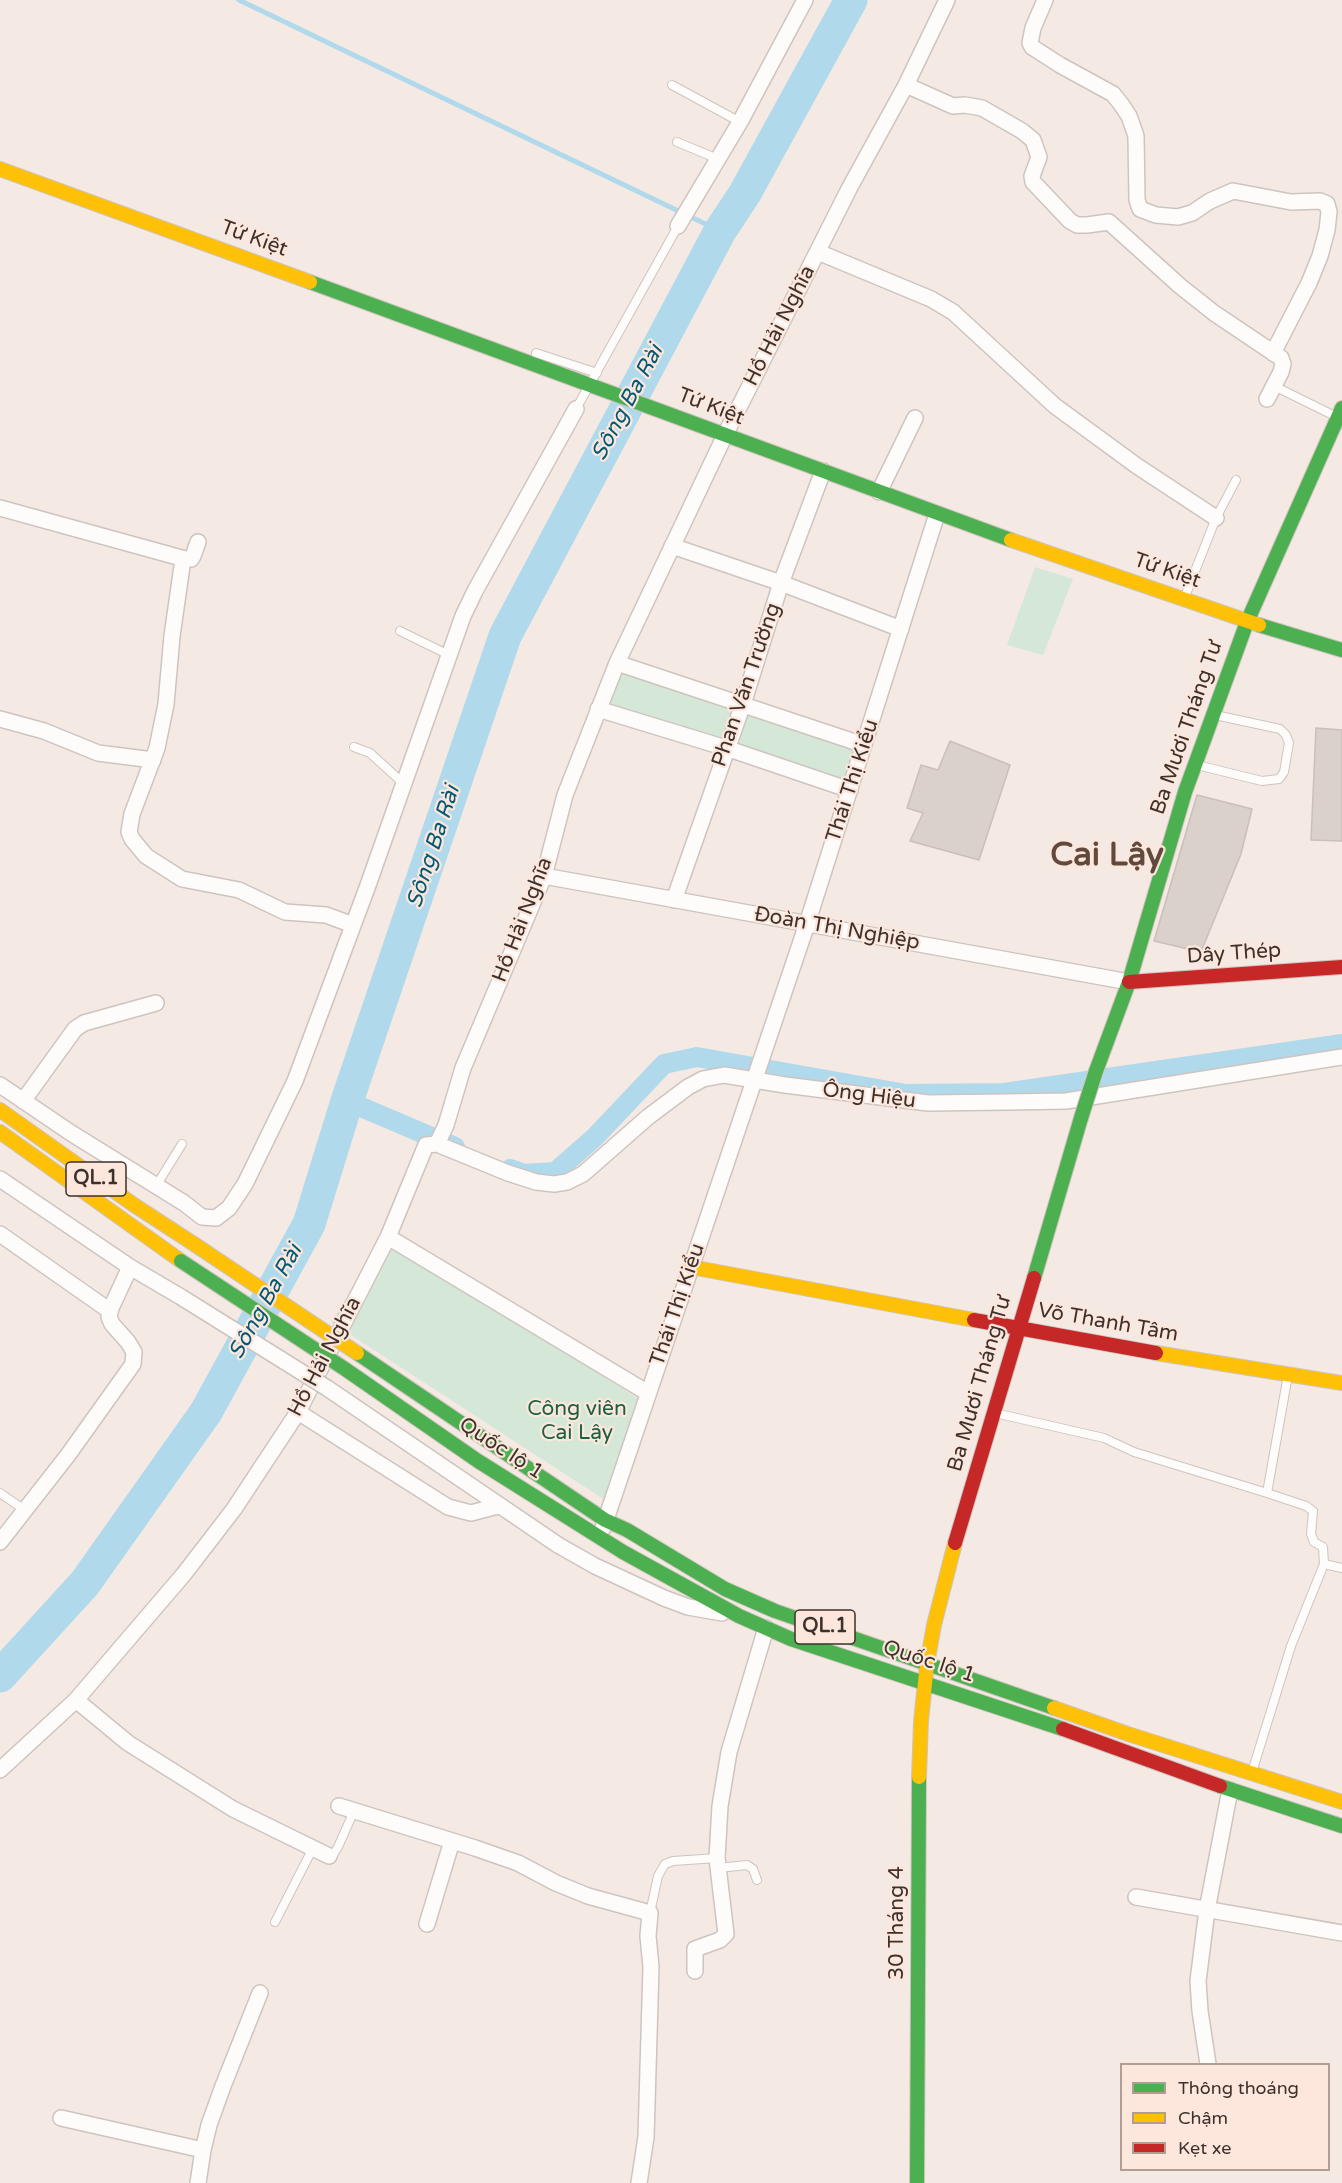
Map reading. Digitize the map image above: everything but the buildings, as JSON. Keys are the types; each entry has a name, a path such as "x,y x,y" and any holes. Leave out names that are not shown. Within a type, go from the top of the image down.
{"main road":[{"name":"Tứ Kiệt","path":"0,169 398,315 596,381 725,435 938,514 1247,622 1342,650"},
{"name":"Ba Mươi Tháng Tư","path":"927,1664 948,1568 1018,1328 1096,1071 1129,982 1195,764 1247,622 1340,413"},
{"name":"Dây Thép","path":"1129,982 1342,967"},
{"name":"Quốc lộ 1","path":"0,1110 107,1186 605,1520 627,1530 725,1589 775,1611 1128,1734 1342,1802"},
{"name":"Quốc lộ 1","path":"0,1132 181,1261 345,1369 478,1461 623,1552 739,1616 791,1639 1050,1724 1230,1790 1342,1826"},
{"name":"Võ Thanh Tâm","path":"691,1267 1106,1345 1342,1383"},
{"name":"30 Tháng 4","path":"917,2183 918,1846 921,1720 927,1664"}],"street":[{"path":"678,226 740,122 806,0"},
{"name":"Hồ Hải Nghĩa","path":"0,1770 76,1700 184,1574 234,1509 298,1412 388,1237 426,1145 437,1144 446,1125 463,1068 544,876 565,795 617,663 725,435 850,187 906,85 948,0"},
{"path":"1045,0 1033,28 1030,42 1032,47 1113,94 1129,116 1136,136 1137,200 1140,209 1156,215 1178,217 1192,213 1210,201 1233,191 1291,202 1320,201 1327,204 1329,212 1327,230 1320,256 1309,284 1273,353"},
{"path":"906,85 953,106 982,108 1033,140 1039,157 1032,176 1033,182 1070,220 1077,225 1109,222 1180,286 1281,358 1283,364 1270,393"},
{"path":"818,252 931,299 953,312 1055,406 1137,466 1216,518"},
{"path":"0,1085 202,1217 216,1218 229,1208 245,1184 295,1081 463,616 576,409"},
{"path":"879,492 915,418"},
{"name":"Phan Văn Trường","path":"674,900 781,583 823,471"},
{"path":"0,508 183,559 191,559 198,542"},
{"name":"Thái Thị Kiểu","path":"600,1536 807,924 938,514"},
{"path":"672,546 781,583 901,629"},
{"path":"183,559 172,636 166,704 153,760 138,795 129,832 135,846 146,856 182,879 239,891 285,912 326,915 353,925"},
{"path":"617,663 864,746"},
{"path":"598,709 726,748 850,790"},
{"path":"0,719 44,731 98,753 153,760"},
{"name":"Đoàn Thị Nghiệp","path":"544,876 1129,982"},
{"path":"23,1101 75,1029 84,1023 156,1003"},
{"name":"Ông Hiệu","path":"437,1144 508,1173 536,1182 554,1184 567,1182 583,1174 648,1117 688,1087 703,1079 724,1075 756,1077 928,1103 1066,1101 1342,1057"},
{"path":"0,1179 130,1267 327,1388 558,1545 634,1585 688,1606 739,1616"},
{"path":"0,1234 110,1311"},
{"path":"388,1237 648,1393"},
{"path":"0,1542 26,1511 132,1364 134,1352 109,1317 130,1267"},
{"path":"298,1412 448,1507 471,1513 498,1506"},
{"path":"695,1971 695,1948 720,1940 726,1934 726,1917 718,1863 720,1806 729,1752 766,1628"},
{"path":"76,1700 128,1743 233,1809 329,1856"},
{"path":"1208,2063 1198,1981 1208,1910 1230,1790"},
{"path":"339,1806 518,1863 556,1883 588,1896 650,1913 648,1936 651,1967 646,2137 639,2183"},
{"path":"427,1924 452,1841"},
{"path":"1136,1897 1342,1933"},
{"path":"198,2183 209,2125 260,1993"},
{"path":"61,2118 203,2150"}],"lane":[{"path":"672,85 740,122"},
{"path":"677,142 718,159"},
{"path":"576,409 596,381 678,226"},
{"path":"398,315 406,312 416,313 461,328"},
{"path":"529,351 596,381"},
{"path":"1270,393 1340,413"},
{"path":"1184,600 1216,518 1236,480"},
{"path":"400,631 449,656"},
{"path":"1195,764 1262,781 1279,779 1284,772 1289,743 1286,735 1280,729 1213,715"},
{"path":"354,747 370,753 404,784"},
{"path":"156,1186 182,1144"},
{"path":"1266,1493 1288,1375"},
{"path":"993,1413 1046,1423 1104,1438 1134,1452 1306,1506 1313,1511 1311,1534 1314,1542 1323,1547 1324,1564 1291,1646 1252,1773"},
{"path":"0,1493 26,1511"},
{"path":"1324,1564 1342,1568"},
{"path":"329,1856 333,1855 354,1811"},
{"path":"275,1922 313,1848"},
{"path":"650,1913 658,1875 664,1864 673,1861 747,1865 753,1869 757,1880"}],"green space":[{"path":"1035,567 1073,579 1043,655 1007,645"},
{"path":"617,663 864,745 850,790 598,709"},
{"name":"Công viên Cai Lậy","path":"384,1238 645,1403 611,1504 331,1322"}],"waterway":[{"path":"239,0 720,231"},
{"name":"Sông Ba Rài","path":"0,1676 85,1583 206,1412 309,1224 347,1101 505,636 720,231 745,193 851,0"},
{"path":"510,1169 524,1174 555,1172 594,1138 664,1064 697,1057 906,1094 1004,1093 1342,1044"},
{"path":"347,1101 455,1147"}],"traffic: fast":[{"path":"310,282 1011,540"},
{"path":"1096,1071 1129,982 1185,792 1247,622 1342,408"},
{"path":"1259,625 1342,650"},
{"path":"1081,1118 1096,1071"},
{"path":"1034,1278 1081,1118"},
{"path":"181,1261 345,1369"},
{"path":"357,1353 605,1520 627,1530 725,1589 775,1611 1054,1708"},
{"path":"345,1369 478,1461 623,1552 739,1616 791,1639 1063,1729"},
{"path":"917,2183 919,1777"},
{"path":"1220,1786 1342,1826"}],"traffic: slow":[{"path":"0,169 310,282"},
{"path":"1011,540 1259,625"},
{"path":"0,1110 134,1205 194,1244"},
{"path":"0,1132 181,1261"},
{"path":"194,1244 357,1353"},
{"path":"691,1267 974,1320"},
{"path":"1156,1353 1342,1383"},
{"path":"919,1777 921,1721 927,1664 934,1625 955,1543"},
{"path":"1054,1708 1342,1802"}],"traffic: jam":[{"path":"1129,982 1342,967"},
{"path":"955,1543 1034,1278"},
{"path":"974,1320 1156,1353"},
{"path":"1063,1729 1220,1786"}],"district":[{"name":"Cai Lậy","path":"1107,856"}]}
